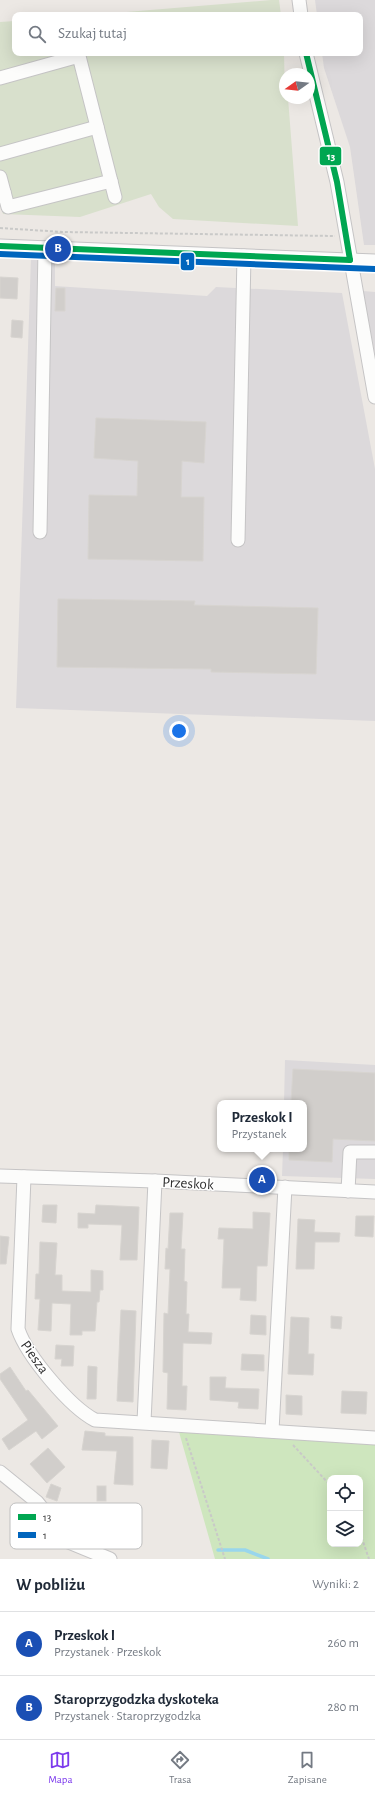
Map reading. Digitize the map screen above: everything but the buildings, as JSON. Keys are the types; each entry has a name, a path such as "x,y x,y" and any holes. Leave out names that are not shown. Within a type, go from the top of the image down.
{"street":[{"path":"299,0 301,12"},
{"path":"0,78 79,56 115,197"},
{"path":"307,56 316,100 334,168 375,397"},
{"path":"0,154 97,127"},
{"path":"0,177 2,194 8,207 111,181"},
{"path":"0,246 375,261"},
{"path":"40,532 45,248"},
{"path":"238,540 244,256"},
{"path":"348,1191 350,1152 375,1152"},
{"name":"Przeskok","path":"0,1176 155,1181 375,1192"},
{"name":"Piesza","path":"24,1177 17,1317 18,1329 22,1340 32,1356 72,1404 83,1414 95,1420 375,1438"},
{"path":"144,1422 155,1181"},
{"path":"277,1432 285,1187"},
{"path":"0,1472 38,1503"},
{"path":"86,1549 110,1559"}],"path":[{"path":"0,228 86,232 346,236"},
{"path":"182,1425 225,1559"},
{"path":"277,1432 327,1483"},
{"path":"363,1542 369,1559"}],"shaded area":[{"path":"315,0 375,0 375,245 364,245 350,147 324,68 322,56 363,56 363,12 317,12"},
{"path":"31,257 55,259 55,286 207,296 216,287 342,293 375,469 375,721 16,708"},
{"path":"363,291 375,292 375,355"},
{"path":"285,1060 375,1065 375,1179 282,1176 283,1152 307,1152 307,1100 284,1100"}],"green space":[{"path":"279,0 281,12 126,12"},
{"path":"12,21 12,56 284,56 284,68 279,68 279,104 288,104 298,226 173,219 159,207 151,194 80,217 3,214 0,201 0,22"},
{"path":"179,1432 375,1444 375,1559 215,1559"}],"waterway":[{"path":"218,1550 245,1550 268,1559"}],"transit line":[{"name":"13","path":"307,56 337,182 350,260"},
{"name":"13","path":"0,246 350,260"},
{"name":"1","path":"0,254 375,269"}],"place":[{"name":"Staroprzygodzka dyskoteka","path":"58,249"},
{"name":"Przeskok I","path":"262,1180"}]}
